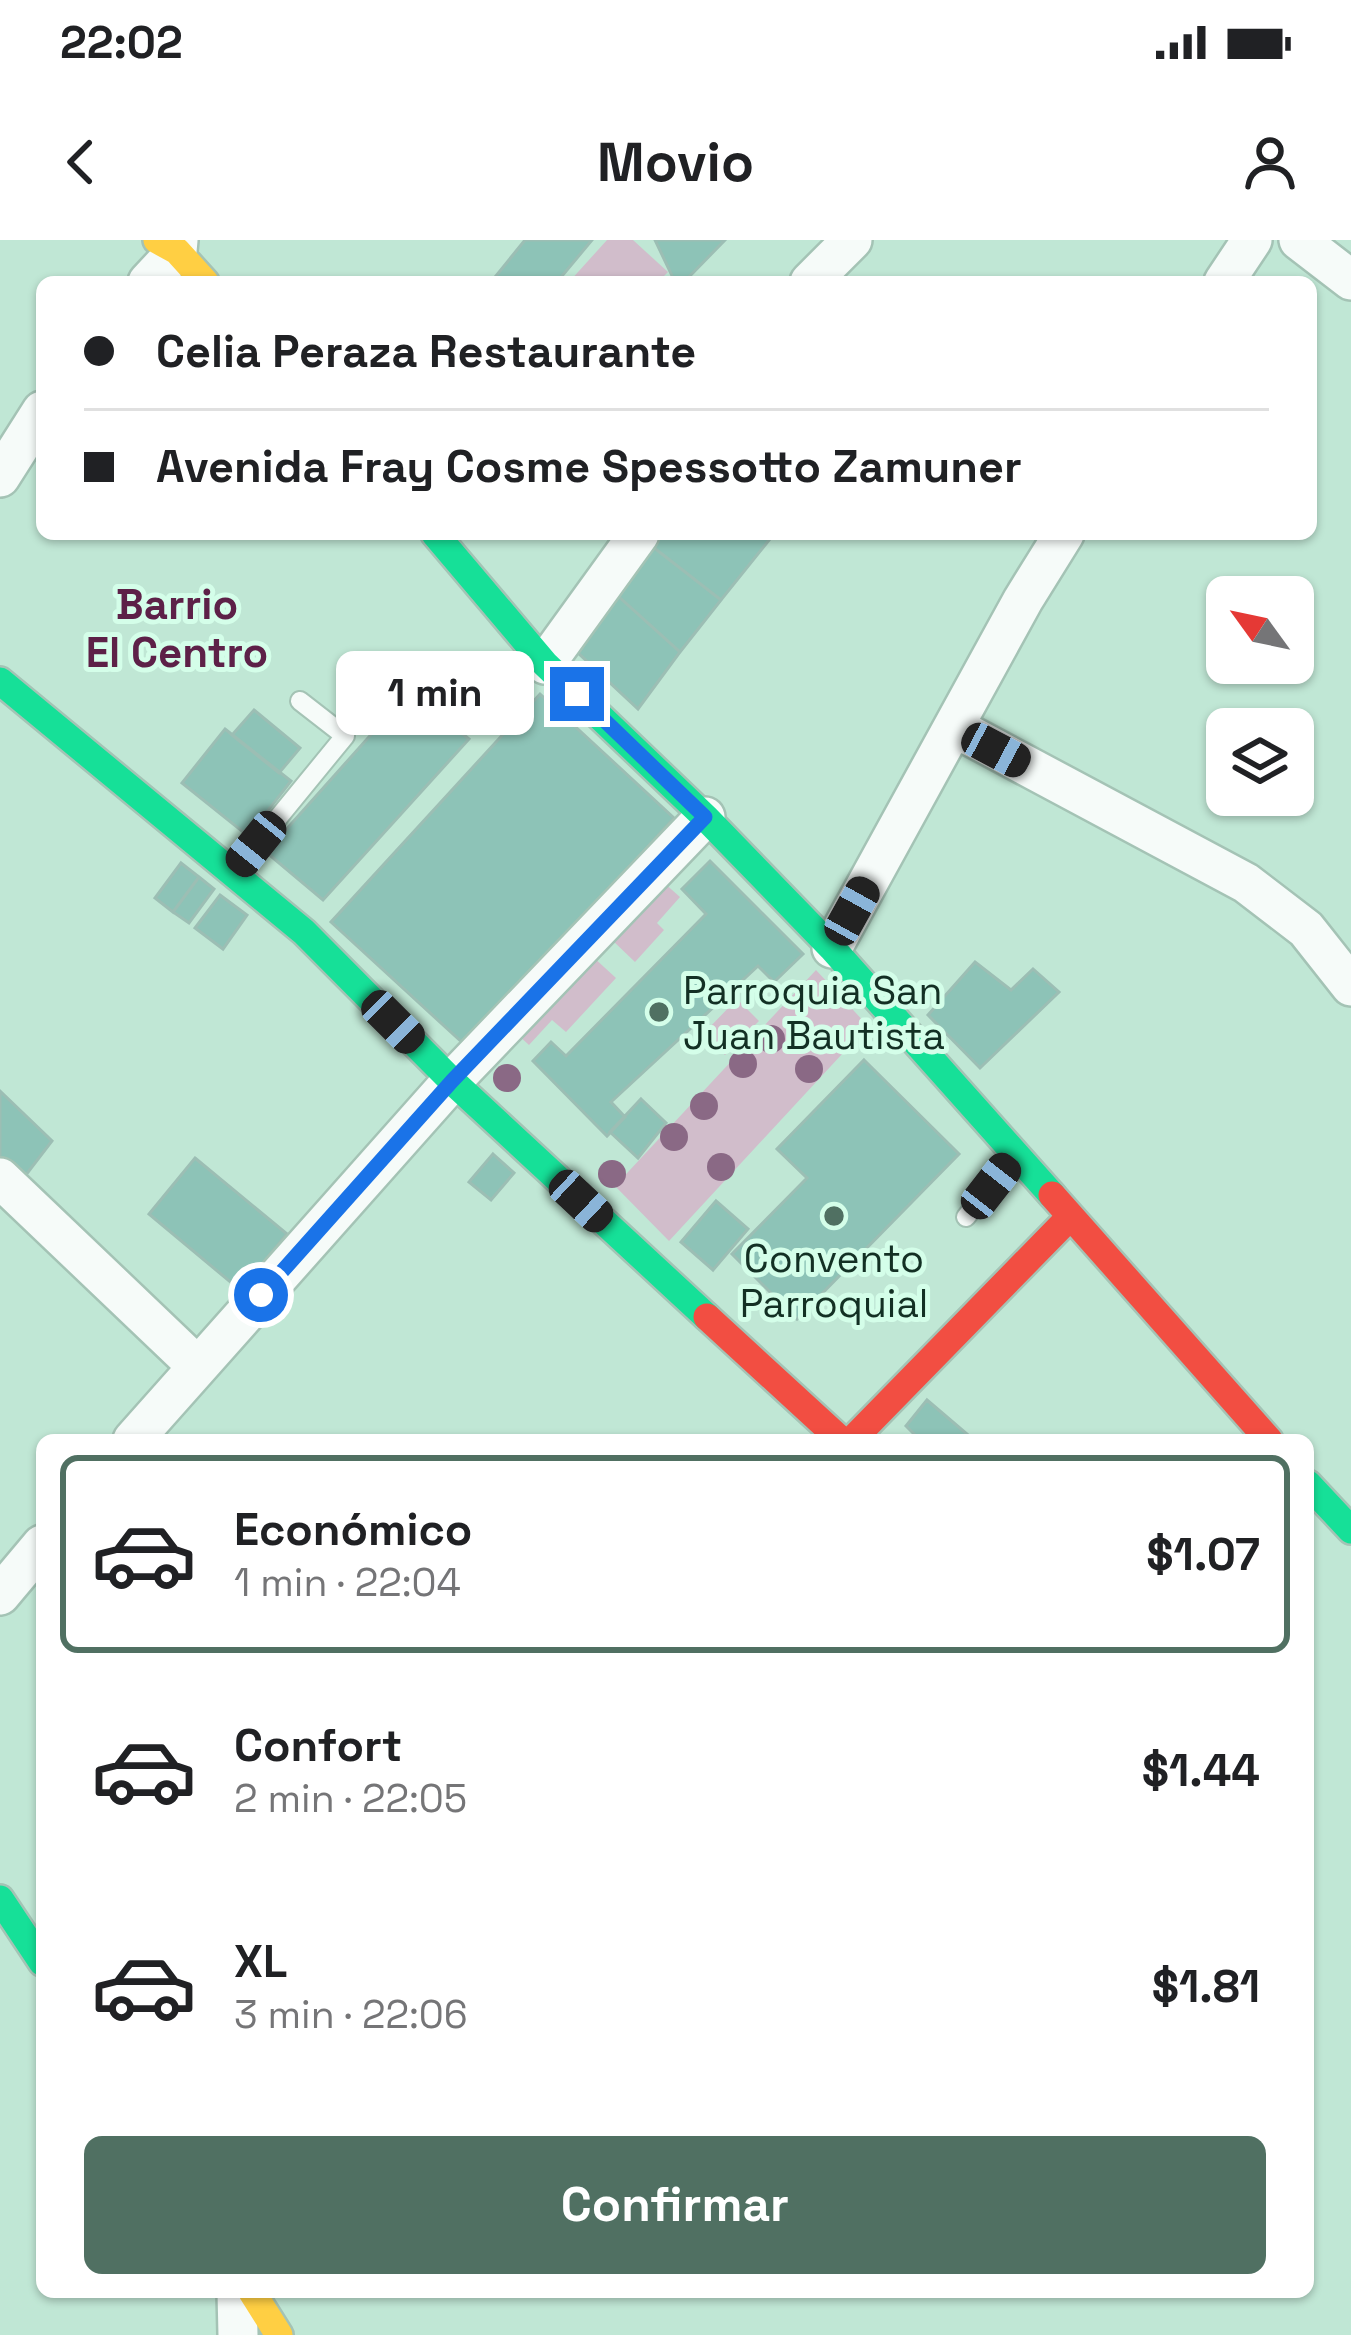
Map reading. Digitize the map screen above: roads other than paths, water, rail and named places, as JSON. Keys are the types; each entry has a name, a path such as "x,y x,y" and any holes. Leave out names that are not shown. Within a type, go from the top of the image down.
{"main road":[{"path":"170,244 199,276"},
{"path":"440,540 544,664 705,817 832,948 1263,1434"},
{"path":"0,680 304,932 452,1081 834,1434"},
{"path":"858,1434 1069,1219"},
{"path":"1314,1490 1351,1530"},
{"path":"0,1899 36,1953"},
{"path":"255,2298 279,2335"}],"street":[{"path":"816,276 851,240"},
{"path":"1229,276 1252,240"},
{"path":"1299,240 1351,280"},
{"path":"151,276 170,244"},
{"path":"0,477 36,420"},
{"path":"544,664 635,540"},
{"path":"832,948 1061,540"},
{"path":"954,727 1246,883 1306,929 1351,986"},
{"path":"138,1434 452,1081 705,817"},
{"path":"0,1178 197,1366"},
{"path":"0,1595 36,1551"},
{"path":"237,2298 238,2335"}],"lane":[{"path":"234,872 345,736 300,701"},
{"path":"966,1217 1014,1156"}],"place":[{"name":"Parroquia San Juan Bautista","path":"659,1012"},
{"name":"Convento Parroquial","path":"834,1216"}],"district":[{"name":"Barrio El Centro","path":"177,628"}]}
